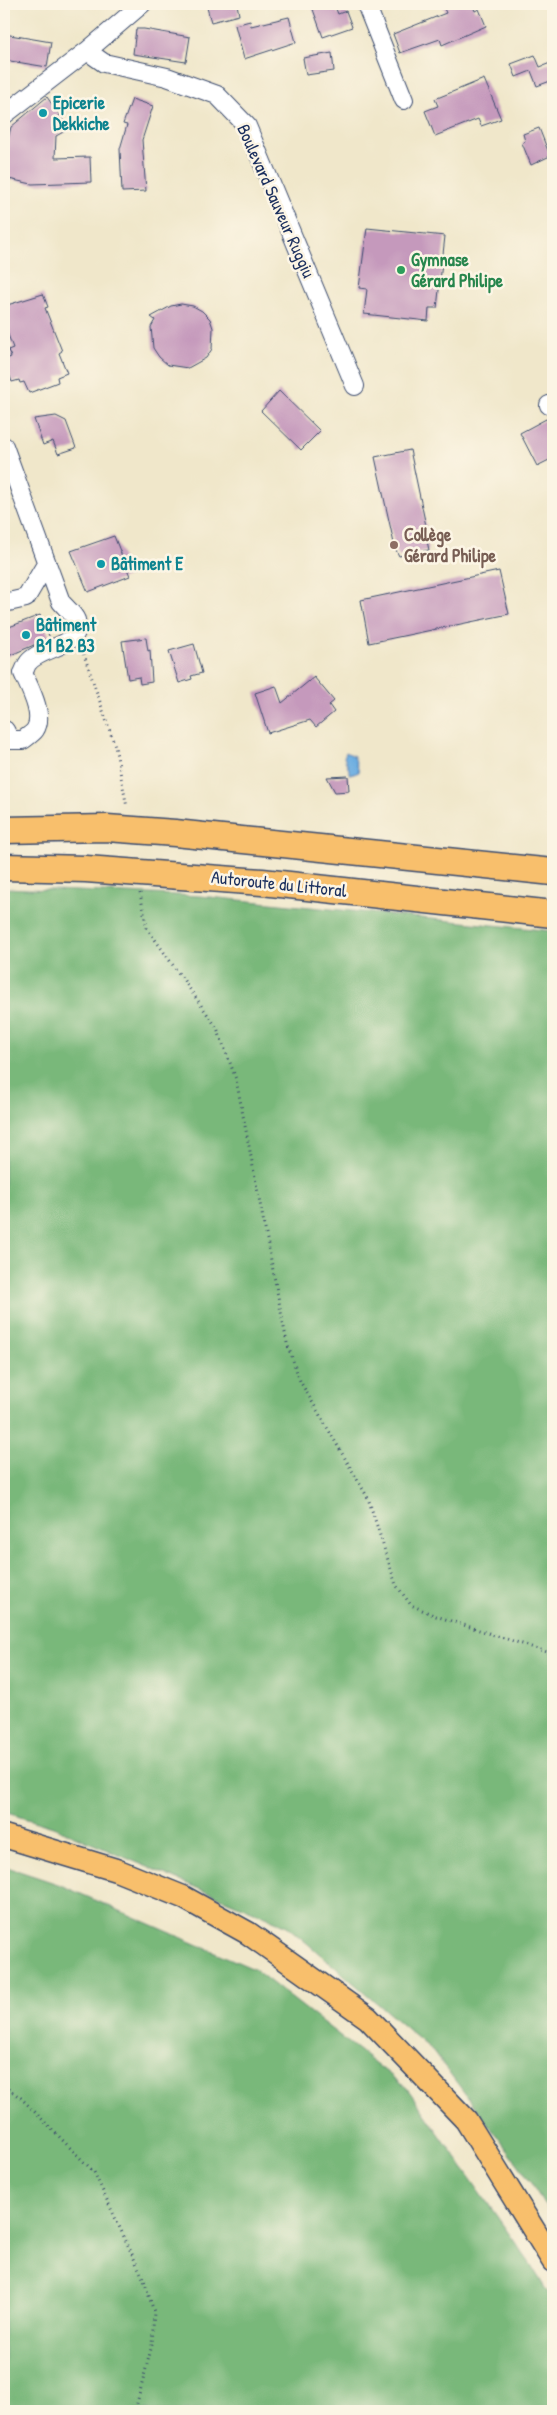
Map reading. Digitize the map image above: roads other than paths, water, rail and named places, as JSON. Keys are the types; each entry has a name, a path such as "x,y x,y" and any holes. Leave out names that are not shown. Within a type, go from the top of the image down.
{"highway":[{"path":"4,830 107,828 175,833 553,872"},
{"name":"Autoroute du Littoral","path":"4,868 86,869 262,882 553,914"}],"main road":[{"path":"4,1836 116,1870 184,1897 248,1933 368,2018 466,2120 553,2261"}],"street":[{"path":"4,115 87,51 142,4"},
{"path":"366,4 404,100"},
{"name":"Boulevard Sauveur Ruggiu","path":"87,51 104,63 167,78 217,95 247,126 355,386"},
{"path":"4,446 61,602 76,619 76,632 70,641 41,653 28,662 23,673 36,705 38,721 35,730 23,740 10,740 5,730"},
{"path":"4,603 26,598 46,564"}],"water":[{"path":"346,752 354,756 359,772 351,775 344,757"}],"place":[{"name":"Epicerie Dekkiche","path":"43,113"},
{"name":"Gymnase Gérard Philipe","path":"401,270"},
{"name":"Collège Gérard Philipe","path":"394,545"},
{"name":"Bâtiment E","path":"101,564"},
{"name":"Bâtiment B1 B2 B3","path":"26,635"}]}
